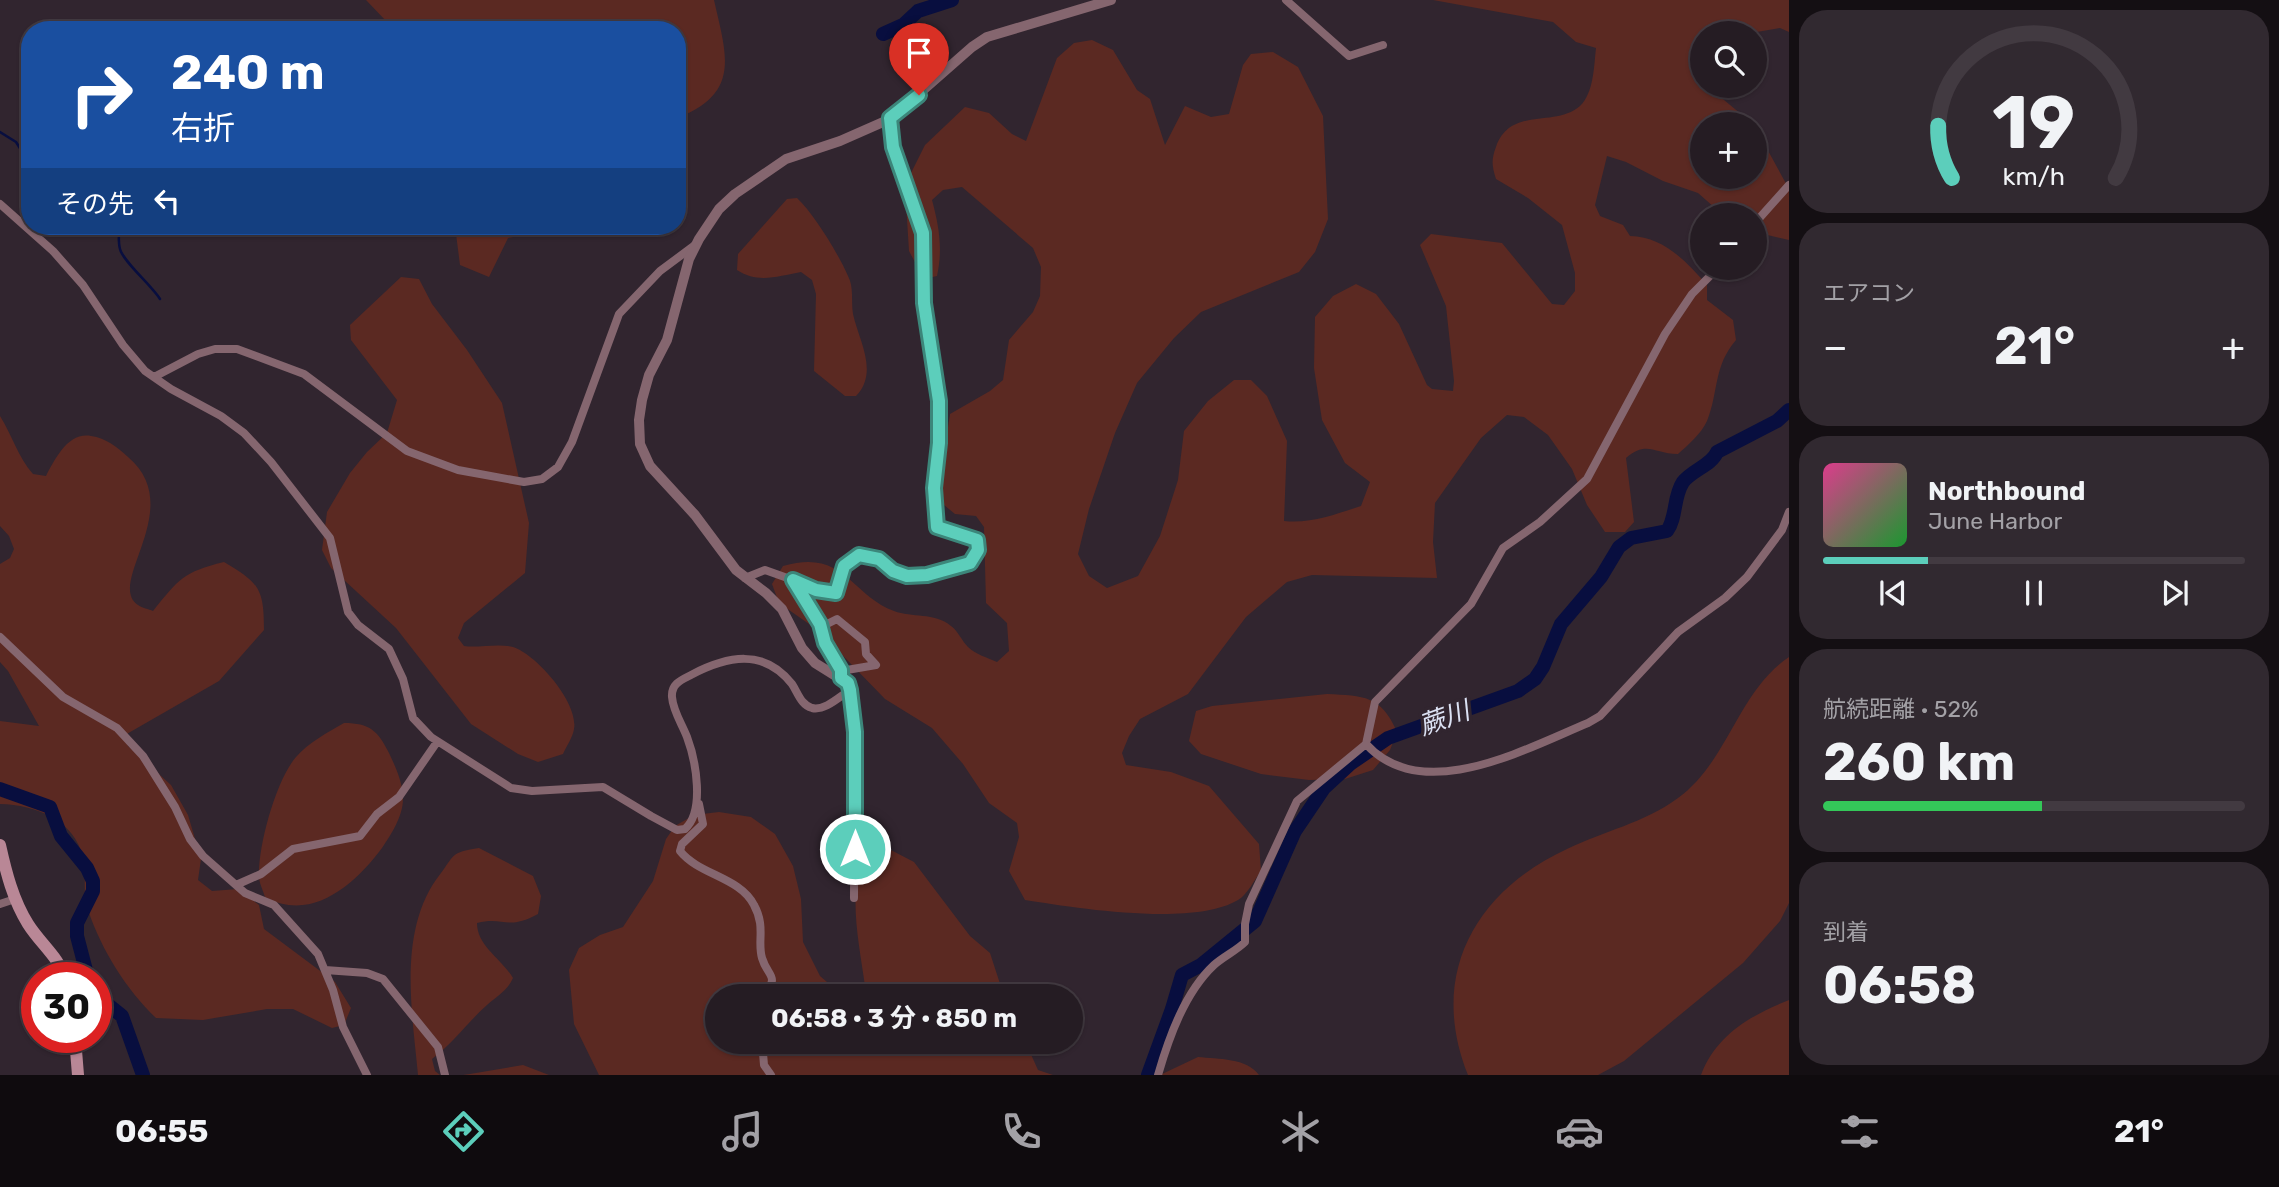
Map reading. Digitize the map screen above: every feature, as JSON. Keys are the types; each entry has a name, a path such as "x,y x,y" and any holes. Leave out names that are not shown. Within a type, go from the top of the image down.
{"main road":[{"path":"0,845 15,899 29,926 58,962"},
{"path":"76,1053 78,1075"}],"street":[{"path":"821,627 837,619 842,621 865,642 866,654 876,665 841,674 815,663 802,648 782,609 736,570 695,515 650,466 640,444 639,420 646,385 667,340 695,245 719,209 766,172 786,159 840,141 890,118 987,37 1111,0"},
{"path":"1286,0 1349,56 1383,45"},
{"path":"745,579 765,570 816,590 836,593 844,566 859,555 879,559 893,571 907,576 927,575 970,563 978,550 977,540 937,527 934,488 939,443 939,401 924,303 923,233 893,147 890,118"},
{"path":"1767,210 1789,185"},
{"path":"0,204 21,223"},
{"path":"35,235 83,285 123,345 145,371 221,416 244,433 271,462 330,538 348,612 358,625 388,649 403,679 413,718 437,742 511,788 531,791 603,787 677,830 685,829 692,822 697,798"},
{"path":"154,377 198,354 215,349 237,349 304,374 407,451 458,470 524,482 542,479 558,467 572,442 619,314 660,271 695,245"},
{"path":"1158,1075 1170,1036 1203,978 1215,964 1245,942 1245,924 1250,904 1297,801 1366,744 1375,702 1471,604 1503,548 1540,522 1587,479 1665,334 1692,294 1706,280"},
{"path":"1366,744 1378,757 1414,772 1451,772 1503,757 1594,720 1678,632 1725,598 1747,577 1782,530 1789,512"},
{"path":"793,580 821,627 825,643 850,690 855,732 854,898"},
{"path":"0,637 63,696 117,728 143,756 175,807 190,839 203,856 246,893 274,905 318,954 343,1027 367,1075"},
{"path":"772,984 773,977 762,957 763,931 754,902 745,893 694,864 680,851 682,844 703,824 697,798 693,756 672,702 672,692 681,680 731,658 743,657 765,662 791,683 807,706 815,709 850,690"},
{"path":"236,885 261,874 293,849 360,836 377,814 399,797 437,742"},
{"path":"0,904 15,899"},
{"path":"325,970 346,970 383,979 438,1047 445,1075"},
{"path":"763,1054 764,1065 771,1075"}],"shaded area":[{"path":"366,0 714,0 725,54 724,70 712,97 686,114 686,21 386,21"},
{"path":"1433,0 1789,0 1789,32 1780,28 1767,30 1767,21 1690,21 1690,98 1722,98 1739,112 1690,112 1690,189 1767,189 1767,149 1789,189 1789,240 1767,235 1767,203 1709,203 1698,193 1607,156 1595,205 1600,216 1623,225 1630,236 1653,241 1682,259 1690,266 1690,280 1703,280 1707,285 1707,300 1733,320 1736,340 1723,360 1707,421 1698,435 1678,454 1645,449 1626,458 1634,522 1625,532 1605,532 1587,505 1572,469 1548,435 1524,417 1507,415 1481,438 1435,503 1433,542 1437,578 1312,575 1287,582 1246,617 1188,694 1140,719 1122,753 1126,765 1171,772 1209,786 1259,844 1261,871 1241,898 1218,908 1193,913 1164,914 1103,911 1025,900 1009,871 1019,837 1017,823 989,803 963,764 932,728 885,699 819,631 779,603 772,584 783,566 803,562 820,563 845,575 879,603 894,611 944,622 953,628 968,647 982,656 997,662 1009,651 1007,623 986,603 984,527 976,516 955,514 944,505 941,473 950,414 990,391 1003,380 1009,340 1033,312 1040,296 1041,267 1033,248 962,187 943,190 932,200 937,219 939,266 937,276 924,279 909,251 906,203 911,173 925,145 965,107 989,113 1012,134 1026,141 1057,58 1074,43 1092,40 1113,50 1137,90 1150,99 1165,145 1185,106 1211,117 1229,114 1243,65 1251,54 1273,52 1298,67 1323,116 1328,219 1315,252 1299,272 1201,312 1174,338 1137,383 1115,433 1089,509 1078,554 1089,576 1107,588 1138,576 1160,536 1178,480 1184,431 1208,401 1234,380 1251,380 1267,396 1287,441 1284,521 1314,520 1361,506 1370,482 1345,463 1322,420 1314,368 1315,317 1333,296 1356,284 1376,294 1399,324 1427,385 1432,389 1453,391 1446,306 1420,245 1431,234 1502,243 1552,304 1564,305 1575,291 1575,273 1562,225 1528,198 1496,179 1493,167 1496,147 1503,134 1512,126 1570,112 1580,106 1588,94 1596,48 1576,42 1553,22"},
{"path":"797,198 825,234 850,280 853,314 867,367 863,387 856,396 845,396 814,371 816,294 812,280 801,272 760,278 737,270 738,254 787,199"},
{"path":"456,235 524,235 508,238 489,277 460,265"},
{"path":"401,277 419,279 432,304 502,403 529,523 525,573 464,623 458,638 464,646 507,646 522,651 544,669 563,693 574,718 572,735 563,754 538,762 518,754 471,724 396,628 331,568 322,550 327,512 350,473 387,433 397,400 351,340 350,325"},
{"path":"0,416 33,474 46,476 69,442 83,436 91,436 120,450 144,477 150,499 149,520 131,580 131,594 138,605 153,611 169,591 190,573 224,562 257,588 263,605 264,630 219,681 125,735 128,746 171,785 188,815 201,859 198,880 212,891 238,889 259,905 264,929 335,982 351,1008 344,1025 332,1028 293,1009 267,1009 203,1020 156,1018 125,982 100,940 86,904 83,857 71,833 62,824 40,811 0,804 0,721 39,726 8,671 0,662 0,564 10,558 14,549 9,536 0,526"},
{"path":"1789,657 1789,903 1780,921 1743,963 1624,1061 1598,1075 1468,1075 1457,1039 1454,1004 1457,971 1468,941 1484,913 1534,867 1567,849 1652,814 1678,798 1709,766 1757,688"},
{"path":"1327,694 1370,700 1378,704 1391,720 1397,732 1390,750 1373,770 1345,779 1309,780 1261,774 1201,754 1189,741 1196,711 1212,706"},
{"path":"344,723 367,727 381,739 399,776 403,793 401,812 396,825 371,862 346,886 316,902 282,904 265,897 259,879 259,863 275,797 296,757 318,738"},
{"path":"719,812 751,817 775,834 793,866 801,899 803,942 820,976 829,984 705,984 705,1054 1031,1054 1038,1070 1053,1075 599,1075 574,1024 569,970 579,948 600,935 623,927 653,881 666,839 675,826 694,815"},
{"path":"479,848 533,876 541,896 538,914 519,922 477,923 485,945 513,978 505,990 432,1059 435,1071 440,1075 418,1075 411,970 418,919 427,895 451,859 458,853"},
{"path":"887,848 914,862 970,936 990,953 1000,984 865,984 856,900 865,850"},
{"path":"1789,1000 1789,1075 1701,1075 1716,1049 1736,1028 1761,1012"},
{"path":"1198,1057 1240,1062 1254,1069 1259,1075 1160,1075"},
{"path":"523,1065 549,1075 463,1075 470,1074"}],"waterway":[{"path":"883,34 903,25 918,11 952,0"},
{"path":"0,132 16,142 21,150"},
{"path":"119,235 122,254 160,299"},
{"name":"蕨川","path":"1148,1075 1182,975 1201,965 1255,921 1295,831 1324,788 1350,764 1388,738 1518,691 1535,679 1543,667 1561,624 1601,577 1619,547 1631,538 1667,531 1680,488 1687,478 1711,460 1717,452 1777,421 1789,410"},
{"path":"0,789 50,807 61,836 87,868 93,881 93,891 77,923 77,936 84,962"},
{"path":"112,1008 122,1016 143,1075"}],"route":[{"path":"855,849 855,732 850,690 848,683 841,678 841,670 825,643 820,624 793,580 816,590 836,593 844,566 859,555 879,559 893,571 907,576 927,575 970,563 978,550 977,540 937,527 934,488 939,443 939,401 924,303 924,241 918,216 893,147 890,118 919,95"}]}
